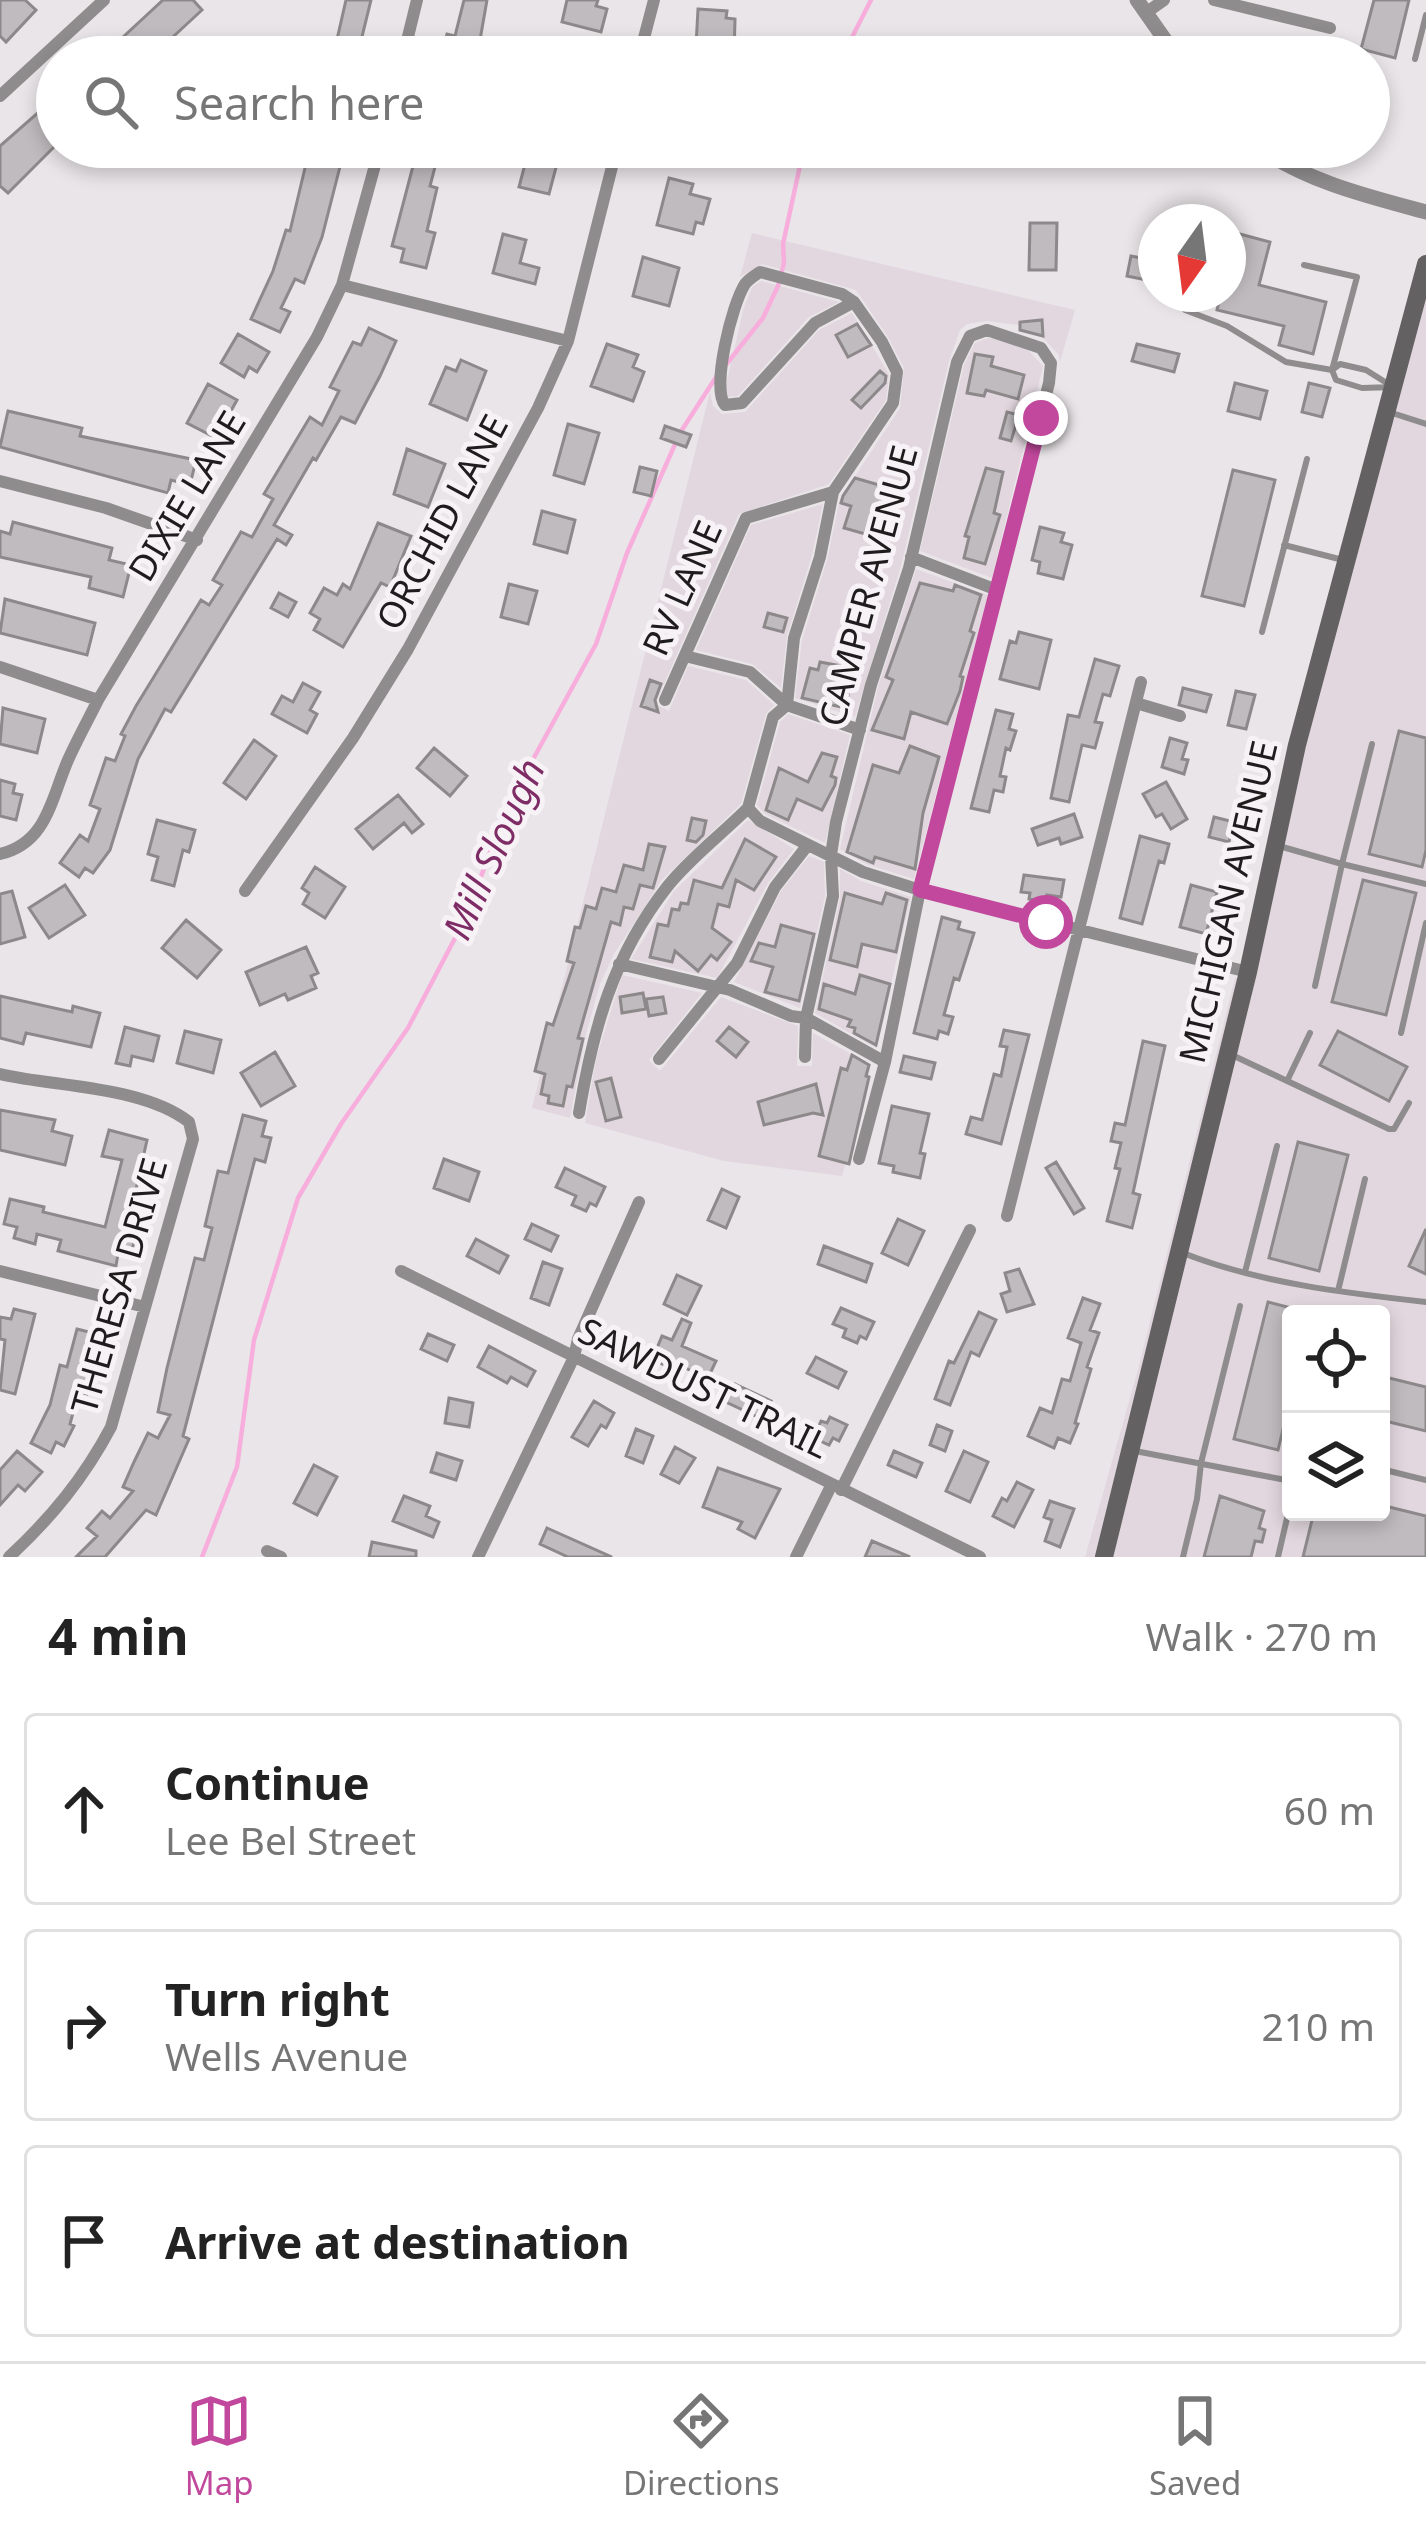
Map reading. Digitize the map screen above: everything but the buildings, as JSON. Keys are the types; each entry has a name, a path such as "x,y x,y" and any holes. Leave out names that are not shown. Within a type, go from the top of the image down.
{"main road":[{"name":"MICHIGAN AVENUE","path":"1104,1557 1248,972 1297,745 1426,263"}],"street":[{"path":"65,36 104,0"},
{"path":"408,36 417,0"},
{"path":"645,36 654,0"},
{"path":"1163,36 1142,6 1164,0"},
{"path":"1214,0 1330,28"},
{"path":"0,96 36,63"},
{"name":"DIXIE LANE","path":"4,854 28,843 41,827 98,700 317,337 342,285 374,168"},
{"name":"ORCHID LANE","path":"245,891 409,650 528,428 568,341 612,168"},
{"path":"1287,168 1426,212"},
{"path":"579,1113 588,1057 619,964 669,884 748,808 773,716 787,705 794,638 820,557 833,492 893,403 897,372 854,302 842,294 760,272 746,281 736,304 717,390 724,405 734,407 742,404 814,323 854,302"},
{"path":"342,285 568,341"},
{"name":"CAMPER AVENUE","path":"805,1058 806,1018 832,896 831,854 860,730 911,557 957,362 970,335 987,330 1041,348 1051,363 997,590"},
{"path":"0,481 106,508 197,540"},
{"name":"RV LANE","path":"665,700 746,518 833,492"},
{"path":"860,1159 920,890 997,590 911,557"},
{"path":"685,656 750,672 787,705 860,730"},
{"path":"0,667 98,700"},
{"path":"1006,1216 1141,682"},
{"path":"1136,703 1180,716"},
{"path":"748,808 760,821 863,872 1248,972"},
{"path":"659,1059 737,963 775,886 806,846"},
{"path":"619,964 719,988 806,1018 884,1062"},
{"name":"THERESA DRIVE","path":"0,1074 91,1089 173,1110 189,1122 193,1139 111,1427 89,1468 50,1519 9,1557"},
{"path":"478,1557 574,1358 578,1339 639,1202"},
{"path":"796,1557 970,1230"},
{"path":"0,1271 145,1307"},
{"name":"SAWDUST TRAIL","path":"401,1271 980,1557"},
{"path":"267,1551 281,1557"}],"lane":[{"path":"1415,59 1426,16"},
{"path":"1304,265 1357,277 1332,370 1336,380 1362,388 1393,387"},
{"path":"1189,312 1227,326 1286,362 1366,370 1393,387"},
{"path":"1387,411 1426,424"},
{"path":"1262,632 1307,459"},
{"path":"1284,545 1346,561"},
{"path":"1316,986 1372,744"},
{"path":"1276,845 1426,884"},
{"path":"1401,1033 1426,923"},
{"path":"1288,1079 1310,1033"},
{"path":"1228,1054 1389,1129 1394,1129 1409,1103"},
{"path":"1245,1272 1277,1146"},
{"path":"1337,1291 1365,1180"},
{"path":"1180,1252 1245,1272 1337,1291 1426,1302"},
{"path":"1183,1557 1240,1306"},
{"path":"1132,1450 1282,1479"},
{"path":"1390,1471 1426,1480"},
{"path":"1278,1557 1286,1521"}],"shaded area":[{"path":"752,233 1075,310 1060,362 1046,341 1025,326 987,321 960,330 901,566 855,717 795,698 802,640 840,499 900,408 904,368 856,290 762,264 740,277"},
{"path":"761,281 839,302 809,317 738,396 728,397 725,389 744,307 752,287"},
{"path":"1426,294 1426,1557 1112,1557 1258,966 1305,747"},
{"path":"852,313 889,374 886,400 829,484 739,514 655,704 669,711 688,666 746,680 774,705 766,714 741,804 662,880 614,954 586,1034 570,1118 532,1108 710,392 713,406 722,414 745,412 819,330"},
{"path":"988,338 1020,342 1043,366 992,578 920,551 964,365 975,343"},
{"path":"823,504 787,636 781,688 752,664 696,650 751,525"},
{"path":"916,569 988,595 914,879 866,864 840,849 878,687"},
{"path":"788,714 850,735 825,843 765,814 757,805 780,722"},
{"path":"748,820 794,849 768,883 717,978 631,959 674,891"},
{"path":"809,856 824,862 825,896 800,1008 734,982 781,891"},
{"path":"840,869 911,897 876,1048 815,1013 840,898"},
{"path":"622,975 702,993 649,1060 660,1071 721,997 798,1026 797,1066 812,1066 813,1033 871,1065 842,1176 724,1161 585,1123 596,1059"},
{"path":"1235,978 1239,979 1096,1557 1085,1557 1139,1366"}],"waterway":[{"name":"Mill Slough","path":"853,36 871,0"},
{"name":"Mill Slough","path":"725,366 763,318 778,286 799,168"},
{"name":"Mill Slough","path":"202,1557 237,1467 254,1340 298,1198 341,1124 408,1028 465,919 507,807 596,644 627,553 680,433 718,374"}],"route":[{"path":"1041,418 920,890 1046,922"}]}
